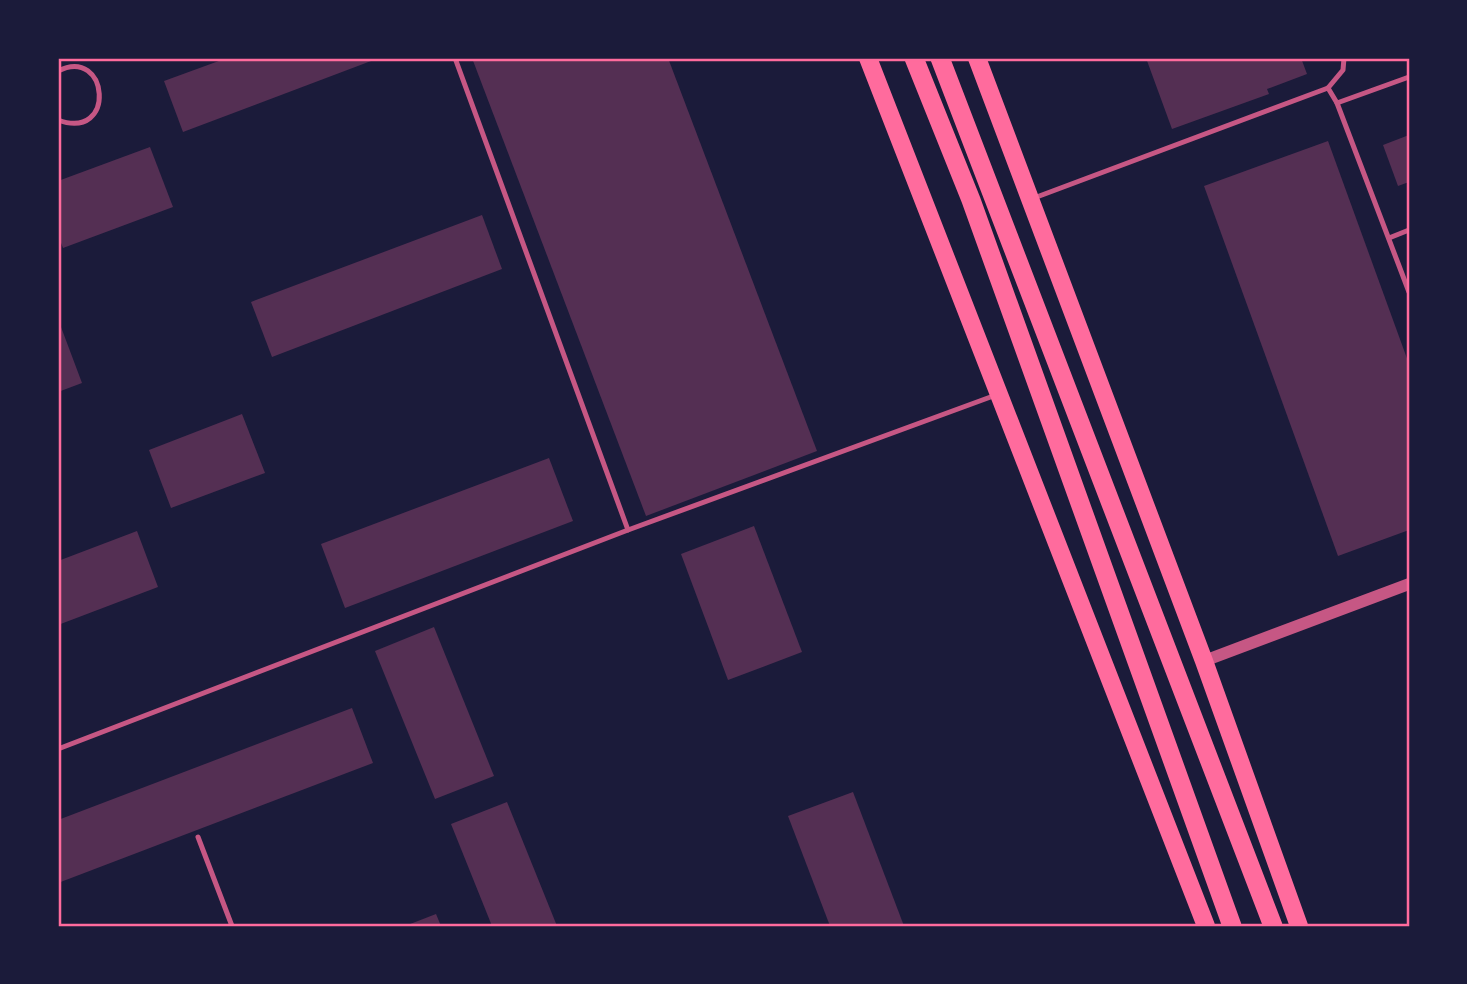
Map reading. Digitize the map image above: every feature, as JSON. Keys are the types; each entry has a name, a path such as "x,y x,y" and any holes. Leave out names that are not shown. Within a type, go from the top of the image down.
{"highway":[{"path":"914,58 971,200 1232,926"},
{"path":"940,58 1273,926"}],"main road":[{"path":"868,58 1206,926"},
{"path":"976,58 1204,661 1299,926"}],"street":[{"path":"1204,661 1409,584"}],"lane":[{"path":"75,58 76,67"},
{"path":"455,58 628,530"},
{"path":"1030,199 1328,88 1343,70 1344,58"},
{"path":"58,71 76,67 88,71 96,79 100,89 97,110 90,118 69,124 58,120"},
{"path":"1337,103 1409,76"},
{"path":"1328,88 1337,103 1409,292"},
{"path":"1389,238 1409,230"},
{"path":"58,749 628,530 999,394"},
{"path":"198,837 232,926"}],"building":[{"path":"227,58 379,58 183,132 164,81"},
{"path":"472,58 668,58 817,451 646,516"},
{"path":"1146,58 1301,58 1307,74 1267,89 1269,94 1172,129"},
{"path":"1409,135 1409,182 1398,186 1383,145"},
{"path":"1328,141 1409,364 1409,530 1338,556 1204,186"},
{"path":"150,147 173,207 63,248 58,235 58,181"},
{"path":"482,215 502,269 272,357 251,302"},
{"path":"61,327 82,383 58,392 58,328"},
{"path":"242,414 265,473 171,508 149,450"},
{"path":"549,458 573,521 345,608 321,544"},
{"path":"754,526 802,652 728,680 681,554"},
{"path":"137,531 158,587 58,625 58,561"},
{"path":"434,627 494,776 435,799 375,651"},
{"path":"352,708 373,763 58,883 58,820"},
{"path":"853,792 904,926 830,926 788,816"},
{"path":"507,802 557,926 492,926 451,824"},
{"path":"436,914 441,926 405,926"}]}
